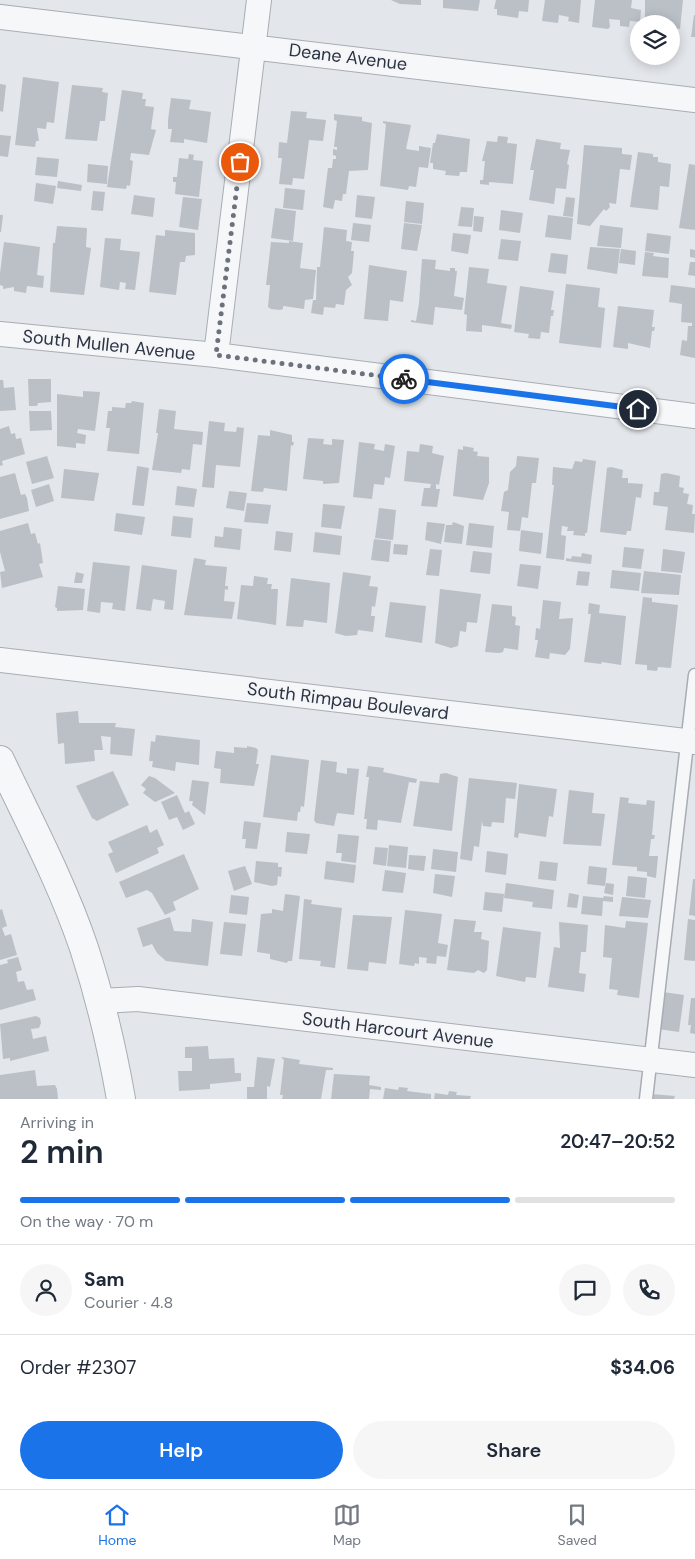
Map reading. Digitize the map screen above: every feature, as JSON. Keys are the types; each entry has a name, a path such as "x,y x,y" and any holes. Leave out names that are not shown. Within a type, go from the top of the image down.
{"street":[{"path":"216,355 258,0"},
{"name":"Deane Avenue","path":"0,17 695,100"},
{"name":"South Mullen Avenue","path":"0,334 216,355 695,416"},
{"name":"South Rimpau Boulevard","path":"0,660 691,742"},
{"path":"0,760 54,874 83,946 100,1001 121,1099"},
{"name":"South Harcourt Avenue","path":"100,1001 138,999 695,1065"}],"lane":[{"path":"646,1099 691,742 695,675"}],"building":[{"path":"391,0 421,0 421,5 400,4"},
{"path":"443,0 480,0 478,11 443,8"},
{"path":"496,0 529,0 528,12 519,11 518,18 497,15 497,9 494,9"},
{"path":"545,0 581,0 579,23 568,21 569,17 559,15 558,23 542,21"},
{"path":"595,0 632,0 631,8 641,10 641,15 630,15 629,27 620,26 620,20 609,19 610,27 608,29 592,27"},
{"path":"645,0 683,0 680,29 680,15 645,15"},
{"path":"694,15 695,37 691,37"},
{"path":"23,77 59,82 54,123 47,122 46,129 37,128 39,141 36,141 35,147 15,145"},
{"path":"0,84 6,85 3,112 0,111"},
{"path":"72,85 103,88 102,92 108,93 105,121 100,121 97,141 65,139"},
{"path":"122,90 143,93 142,99 146,99 145,106 154,107 151,129 156,130 149,155 131,153 130,160 133,161 130,186 127,185 126,189 107,187"},
{"path":"171,98 191,100 189,109 211,112 207,143 184,139 184,143 170,142 172,129 168,129 168,120"},
{"path":"291,111 307,112 306,118 326,120 323,141 309,140 304,179 293,178 292,185 279,184 282,158 278,158 279,142 287,143"},
{"path":"334,114 362,117 362,121 372,123 368,170 349,171 346,194 343,194 342,201 335,200 333,209 323,207 328,168 332,168 333,159 336,159 336,156 333,155 333,149 337,150 337,147 334,147 337,121 334,120"},
{"path":"383,121 411,125 406,149 419,151 419,146 431,148 428,168 419,167 416,187 409,186 408,190 380,186 386,124"},
{"path":"437,134 470,139 467,172 460,172 459,176 445,175 446,171 433,169 433,163 430,163 433,143 435,143"},
{"path":"0,135 11,136 8,157 0,156"},
{"path":"498,136 508,137 507,143 517,144 513,184 489,182 489,185 480,184 480,180 483,180 485,161 482,161 487,141 497,142"},
{"path":"536,139 561,143 560,149 570,150 567,164 569,165 566,189 556,188 554,204 529,200 534,170 530,170"},
{"path":"584,145 622,148 622,154 632,155 630,170 620,169 616,204 609,203 610,207 606,211 604,209 590,226 577,224"},
{"path":"638,152 653,154 653,157 658,157 658,162 671,164 669,187 660,186 658,210 630,207"},
{"path":"189,154 194,155 193,160 203,161 199,197 175,194 176,182 173,182 173,177 177,177 179,158 188,159"},
{"path":"37,157 59,159 57,177 35,175"},
{"path":"88,164 108,166 107,184 87,182"},
{"path":"689,164 695,165 695,230 679,228"},
{"path":"58,181 82,185 81,191 57,188"},
{"path":"36,183 56,186 53,204 34,201"},
{"path":"285,188 305,190 303,210 283,208"},
{"path":"93,191 105,192 103,211 91,210"},
{"path":"134,195 155,198 153,217 131,214"},
{"path":"357,195 375,197 372,219 355,217"},
{"path":"183,197 202,199 198,230 179,227"},
{"path":"566,197 575,198 573,217 563,216"},
{"path":"406,201 424,203 422,224 404,222"},
{"path":"461,207 474,208 472,227 458,226"},
{"path":"275,208 296,211 293,241 271,238"},
{"path":"501,210 523,213 520,233 499,230"},
{"path":"0,215 3,215 1,232 0,232"},
{"path":"548,215 573,218 571,240 545,237"},
{"path":"474,216 484,217 482,232 473,231"},
{"path":"353,223 371,225 369,242 351,240"},
{"path":"404,223 422,225 417,251 401,249"},
{"path":"600,225 623,228 621,248 597,246"},
{"path":"57,226 87,228 86,247 91,248 84,295 50,292 53,243 55,243"},
{"path":"324,227 347,230 346,241 352,242 351,251 354,251 352,273 348,277 352,285 346,290 344,305 336,304 335,308 324,307 323,315 311,313 313,300 316,300 317,267 320,267"},
{"path":"165,230 195,233 195,255 186,256 185,262 180,262 176,295 149,292 156,235 165,236"},
{"path":"453,233 471,235 468,254 451,251"},
{"path":"647,233 671,236 669,254 645,251"},
{"path":"105,238 121,239 120,250 140,252 135,290 125,289 126,283 120,282 119,290 100,287"},
{"path":"501,239 521,241 518,261 498,259"},
{"path":"289,241 303,243 300,268 316,270 313,299 305,300 304,309 283,306 283,309 280,310 271,309 268,307 270,285 266,285 271,242 289,243"},
{"path":"4,242 40,247 37,275 44,276 43,288 27,286 26,293 14,291 14,287 3,289 3,286 0,285 0,273"},
{"path":"590,247 620,249 617,274 587,269"},
{"path":"621,249 636,251 635,265 619,263"},
{"path":"690,249 695,250 695,258 690,257"},
{"path":"645,252 654,253 653,256 669,258 668,278 642,276"},
{"path":"551,253 568,255 566,274 548,272"},
{"path":"422,259 436,260 435,269 450,271 450,268 455,268 455,271 457,271 454,296 464,298 462,310 435,307 433,325 411,322 411,320 416,321"},
{"path":"690,262 695,262 695,276 688,275"},
{"path":"369,265 407,271 403,302 390,300 388,321 364,319"},
{"path":"469,267 489,269 487,283 507,286 501,323 512,325 511,329 482,325 482,332 466,331 467,315 464,314"},
{"path":"566,284 600,288 598,307 605,308 601,348 559,343"},
{"path":"671,285 695,288 695,358 680,355 682,340 687,341 688,326 692,326 692,323 681,322 682,304 669,302"},
{"path":"520,286 554,291 551,310 554,310 553,316 551,316 549,333 541,332 540,339 528,338 529,334 514,332"},
{"path":"618,306 654,310 652,327 655,327 654,331 652,331 650,348 628,343 628,349 613,347"},
{"path":"28,379 51,379 51,402 29,406"},
{"path":"0,380 3,380 4,388 14,387 16,410 0,411"},
{"path":"83,391 100,392 95,431 78,429 77,433 86,435 85,444 76,443 76,448 57,446 57,394 83,397"},
{"path":"132,401 144,403 139,454 107,451 110,428 106,428 108,411 112,411 112,407 125,408 126,403 131,403"},
{"path":"159,409 176,411 174,429 203,432 202,445 193,444 190,470 182,469 181,473 152,470 158,433 156,433"},
{"path":"29,411 51,411 52,430 30,431"},
{"path":"209,421 225,423 224,431 236,432 237,427 244,428 240,467 216,465 214,488 202,487"},
{"path":"9,426 11,434 15,433 16,439 21,438 25,454 2,461 3,465 0,466 0,429"},
{"path":"270,430 292,435 292,442 294,442 293,446 291,445 287,491 264,488 263,492 251,491 258,435 270,436"},
{"path":"308,438 324,439 323,444 332,445 332,439 344,440 339,483 323,484 323,481 303,479"},
{"path":"359,442 375,444 374,449 384,451 385,444 395,446 390,478 385,477 384,485 374,484 372,499 353,497"},
{"path":"420,444 433,446 432,453 444,456 439,485 436,484 436,489 440,489 437,507 421,506 424,488 430,488 431,484 404,481 407,451 419,452"},
{"path":"463,446 474,448 473,451 478,452 477,456 489,457 489,483 483,500 453,496 458,449 463,450"},
{"path":"47,456 54,478 32,484 26,462"},
{"path":"517,456 539,458 536,483 532,483 528,518 522,517 520,531 507,530 509,512 501,511 504,492 508,490 510,472 516,466"},
{"path":"583,459 596,461 587,533 585,533 585,536 573,535 574,531 567,531 568,527 562,526 561,535 566,536 564,560 546,558 554,485 552,485 553,467 572,469 575,461 582,462"},
{"path":"137,466 149,468 144,506 132,505"},
{"path":"607,468 623,470 622,478 628,478 628,483 643,484 641,498 636,497 631,531 627,531 626,535 600,532"},
{"path":"64,469 99,473 94,501 61,498"},
{"path":"15,473 21,495 25,494 27,498 29,511 0,519 0,477"},
{"path":"666,473 680,476 679,487 684,488 683,493 689,494 687,504 693,505 692,514 695,514 694,533 665,530 668,507 653,505 654,492 659,492 661,474"},
{"path":"49,484 54,501 36,507 31,490"},
{"path":"177,486 197,489 194,507 175,505"},
{"path":"229,491 247,493 244,511 226,508"},
{"path":"247,503 271,505 268,524 244,522"},
{"path":"323,504 345,506 341,529 321,527"},
{"path":"379,508 396,510 393,540 375,538"},
{"path":"116,513 145,517 142,535 114,531"},
{"path":"173,516 193,518 191,538 171,536"},
{"path":"427,522 445,524 441,544 425,540"},
{"path":"453,522 464,526 462,544 444,542 446,525 452,525"},
{"path":"28,523 31,534 35,533 38,544 40,543 43,563 39,564 43,577 2,588 0,572 5,571 0,552 0,531"},
{"path":"469,523 494,526 492,548 466,545"},
{"path":"224,527 242,529 240,550 214,547 215,536 223,537"},
{"path":"521,530 543,533 541,554 519,551"},
{"path":"276,531 293,533 291,552 274,550"},
{"path":"315,532 342,536 340,555 313,552"},
{"path":"374,539 391,541 389,562 371,560"},
{"path":"394,544 408,545 407,555 393,554"},
{"path":"624,547 644,549 641,569 622,567"},
{"path":"430,549 442,550 439,576 426,575"},
{"path":"663,549 685,552 682,573 661,571"},
{"path":"473,551 492,553 490,574 470,572"},
{"path":"582,553 592,555 591,564 566,561 566,558 571,559 572,556 581,557"},
{"path":"194,558 206,560 205,565 227,567 225,586 228,586 228,590 225,589 224,601 235,602 232,619 184,615"},
{"path":"93,562 130,566 125,611 112,609 113,603 101,602 100,613 87,611"},
{"path":"520,564 541,566 538,589 517,586"},
{"path":"142,565 177,570 173,610 164,609 165,601 153,599 151,611 136,609"},
{"path":"612,570 641,573 639,591 610,588"},
{"path":"578,571 590,572 588,586 576,585"},
{"path":"644,571 681,575 679,595 641,593"},
{"path":"76,572 84,574 82,583 74,583"},
{"path":"343,572 371,576 369,586 378,587 375,607 372,606 371,616 375,616 373,632 358,630 357,635 346,636 335,633"},
{"path":"254,576 268,578 267,584 272,584 271,589 278,589 276,625 237,619 241,585 253,586"},
{"path":"291,578 330,583 327,623 304,620 303,627 286,626"},
{"path":"58,586 85,589 83,610 57,611 55,607"},
{"path":"440,589 481,594 477,623 467,622 466,632 460,631 458,646 451,648 435,643"},
{"path":"643,597 652,598 652,602 678,605 671,668 658,667 657,671 647,670 647,665 635,664"},
{"path":"543,600 561,602 559,619 573,618 570,649 565,655 550,653 549,659 535,657 538,640 535,640 536,628 540,629"},
{"path":"390,602 426,606 422,643 385,637"},
{"path":"589,603 600,605 599,613 626,616 621,665 584,662 591,614 588,614"},
{"path":"492,604 512,606 512,616 516,617 515,625 520,626 518,650 504,648 503,652 499,653 485,652"},
{"path":"78,711 79,723 116,723 115,727 135,729 132,756 110,754 111,737 101,736 103,750 94,750 95,761 65,764 64,743 58,744 56,713"},
{"path":"156,735 200,740 199,765 176,762 175,771 152,767 153,761 149,761 151,741 155,742"},
{"path":"247,746 258,750 256,764 259,764 254,786 220,783 221,769 214,768 216,751 234,753 234,747 247,748"},
{"path":"271,755 309,760 304,807 301,806 300,812 298,812 297,821 263,817"},
{"path":"321,760 337,762 336,772 347,774 347,768 359,769 354,815 337,813 334,826 316,823 314,820"},
{"path":"368,766 384,768 383,772 417,779 416,783 409,782 401,823 378,820 377,830 366,829 367,819 364,819 369,777 366,777"},
{"path":"113,771 129,805 97,821 92,818 76,786"},
{"path":"446,773 458,777 452,831 413,826 420,781 439,783 440,774"},
{"path":"149,776 155,778 175,793 155,802 143,793 146,789 141,785"},
{"path":"469,778 517,783 515,799 506,798 504,823 492,822 491,827 483,826 482,821 479,847 474,846 472,861 460,859"},
{"path":"192,780 209,782 205,815 192,805 193,801 189,801"},
{"path":"519,784 557,789 553,817 549,816 546,837 519,833 518,838 514,837"},
{"path":"569,790 594,793 592,813 605,814 601,846 563,844"},
{"path":"177,795 185,813 189,811 195,824 183,830 177,817 169,820 161,802"},
{"path":"620,797 629,798 628,803 646,805 647,800 655,801 652,835 655,835 654,839 651,839 649,856 658,856 656,878 647,876 647,872 637,871 637,867 612,865"},
{"path":"244,821 261,823 257,849 245,848 246,839 242,839"},
{"path":"147,825 150,833 157,829 164,845 157,848 159,853 116,873 108,854 113,852 108,842"},
{"path":"287,832 310,834 307,854 285,852"},
{"path":"338,834 359,836 356,863 341,861 342,853 336,853"},
{"path":"389,845 408,847 406,868 387,866"},
{"path":"375,847 388,848 386,866 373,864"},
{"path":"433,849 458,852 456,872 431,869"},
{"path":"487,851 508,854 506,875 485,872"},
{"path":"184,854 199,889 173,902 176,910 165,915 152,893 147,890 126,898 119,882"},
{"path":"409,855 426,856 424,871 408,869"},
{"path":"256,861 278,863 278,867 282,867 281,877 278,876 277,885 272,886 254,882"},
{"path":"326,861 356,865 354,883 324,879"},
{"path":"540,861 558,863 556,881 538,879"},
{"path":"245,866 252,884 234,891 228,871"},
{"path":"589,866 607,868 605,886 587,884"},
{"path":"385,870 406,873 403,893 382,891"},
{"path":"435,874 455,876 452,897 433,893"},
{"path":"628,876 647,878 645,898 626,896"},
{"path":"693,879 695,879 695,916 689,915"},
{"path":"506,883 554,890 552,909 532,907 533,902 504,898"},
{"path":"606,883 614,884 613,895 604,893"},
{"path":"485,892 504,894 502,912 483,910"},
{"path":"569,893 579,895 577,908 567,907"},
{"path":"285,894 300,896 292,961 287,963 270,959 270,954 257,952 261,914 272,913 272,909 283,911"},
{"path":"231,895 249,897 247,915 229,913"},
{"path":"583,896 613,897 613,902 603,901 602,916 581,914"},
{"path":"622,897 651,900 648,918 619,916"},
{"path":"304,899 312,900 311,904 342,908 335,968 320,966 321,961 299,959"},
{"path":"2,909 7,926 2,928 5,936 11,934 17,955 0,960 0,910"},
{"path":"405,910 442,914 438,943 448,945 446,957 437,956 436,964 426,963 427,958 419,957 419,964 415,963 414,966 399,964"},
{"path":"353,915 392,917 386,964 369,962 368,971 347,969"},
{"path":"170,917 174,931 191,932 192,919 213,922 208,966 166,961 157,953 152,944 143,947 137,928"},
{"path":"454,919 476,921 474,932 482,932 481,939 489,941 487,970 484,973 478,970 474,973 447,970"},
{"path":"688,919 695,920 695,961 684,960"},
{"path":"626,921 648,923 639,998 617,995 618,990 609,989 612,958 603,957 605,925 625,928"},
{"path":"224,922 246,924 242,956 220,954"},
{"path":"559,922 588,925 586,952 581,952 579,973 586,974 584,992 548,987 554,947 560,948"},
{"path":"503,927 541,932 536,978 526,977 525,982 496,976"},
{"path":"18,957 22,970 16,972 18,982 24,981 27,990 33,989 36,1000 0,1010 0,965 8,963 7,960"},
{"path":"663,992 684,995 679,1032 658,1029"},
{"path":"691,998 695,998 695,1034 690,1033 691,1025 688,1025"},
{"path":"36,1016 40,1018 41,1023 39,1028 31,1029 33,1039 46,1036 49,1051 10,1061 10,1058 3,1059 0,1024"},
{"path":"208,1046 209,1059 234,1058 235,1073 241,1073 241,1081 210,1084 210,1089 179,1091 178,1071 192,1071 192,1058 185,1058 185,1047"},
{"path":"257,1057 275,1059 270,1087 267,1086 267,1099 247,1099 247,1087 254,1087"},
{"path":"281,1057 300,1060 299,1064 333,1068 333,1070 326,1070 321,1099 282,1099 283,1095 280,1095 284,1060"},
{"path":"35,1070 37,1086 55,1085 58,1099 0,1099 0,1075"},
{"path":"334,1074 370,1076 369,1085 381,1087 381,1090 370,1089 369,1099 331,1099"},
{"path":"399,1087 408,1088 407,1091 431,1094 431,1099 383,1099 385,1088 398,1090"},
{"path":"449,1091 457,1092 456,1095 471,1096 470,1099 434,1099 435,1093 448,1095"},
{"path":"652,1094 675,1096 674,1099 652,1099"}],"way so far":[{"path":"240,162 216,355 404,379"}],"route":[{"path":"404,379 638,409"}]}
